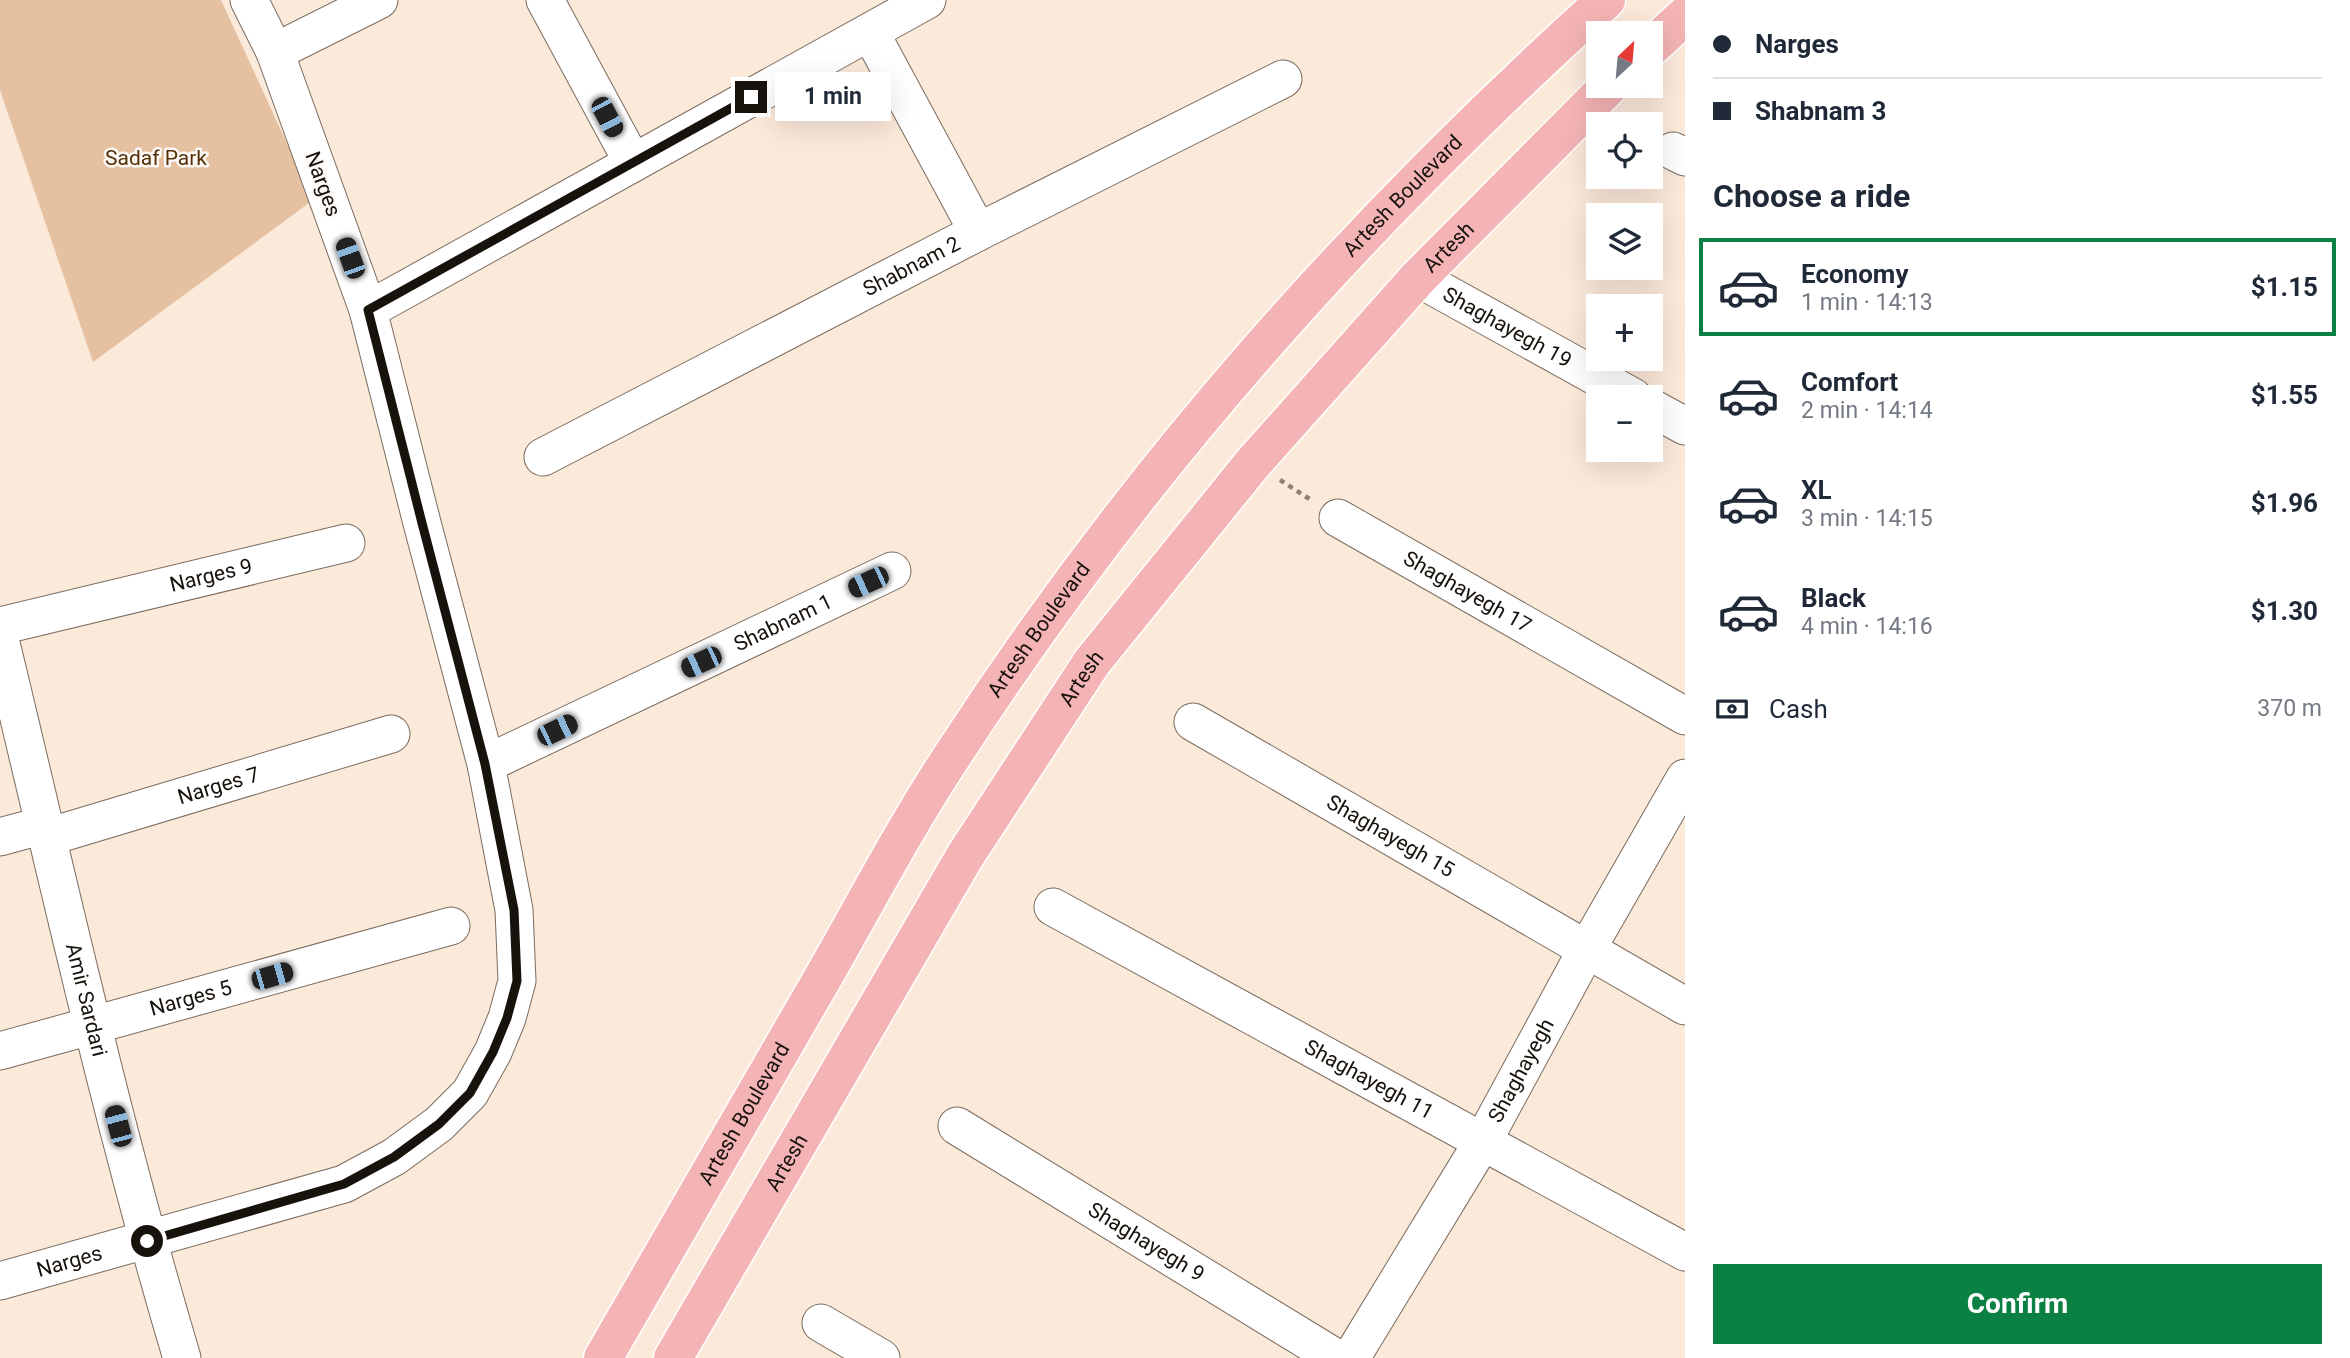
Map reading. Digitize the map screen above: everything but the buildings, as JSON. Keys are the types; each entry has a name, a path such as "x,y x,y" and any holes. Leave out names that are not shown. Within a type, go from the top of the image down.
{"main road":[{"name":"Artesh Boulevard","path":"603,1358 952,755 1035,633 1208,407 1300,302 1411,184 1529,69 1606,0"},
{"path":"1663,36 1685,16"},
{"name":"Artesh","path":"673,1358 965,856 1092,662 1253,463 1418,278 1597,98"}],"street":[{"name":"Narges","path":"0,1281 344,1184 394,1157 439,1124 470,1093 493,1052 507,1018 517,981 514,910 485,764 368,310 275,52 250,0"},
{"path":"275,52 379,0"},
{"path":"545,0 632,163"},
{"path":"368,310 927,0"},
{"path":"870,32 978,232"},
{"name":"Shabnam 2","path":"543,457 978,232 1283,79"},
{"name":"Shaghayegh 19","path":"1418,278 1611,385"},
{"path":"1663,414 1685,426"},
{"name":"Shaghayegh 17","path":"1338,518 1685,716"},
{"name":"Narges 9","path":"0,625 346,544"},
{"name":"Shabnam 1","path":"485,764 892,571"},
{"name":"Amir Sardari","path":"0,639 147,1241 182,1358"},
{"name":"Shaghayegh 15","path":"1193,722 1685,1006"},
{"name":"Narges 7","path":"0,837 46,831 391,734"},
{"name":"Shaghayegh","path":"1351,1358 1483,1141 1587,949 1685,778"},
{"name":"Shaghayegh 11","path":"1053,907 1685,1252"},
{"name":"Narges 5","path":"0,1051 451,926"},
{"name":"Shaghayegh 9","path":"957,1126 1336,1358"},
{"path":"821,1323 881,1358"}],"path":[{"path":"1253,463 1338,518"}],"green space":[{"name":"Sadaf Park","path":"0,0 221,0 313,200 93,362 0,90"}],"route":[{"path":"147,1241 344,1184 394,1157 439,1124 470,1093 493,1052 507,1018 517,981 514,910 485,764 368,310 751,97"}]}
